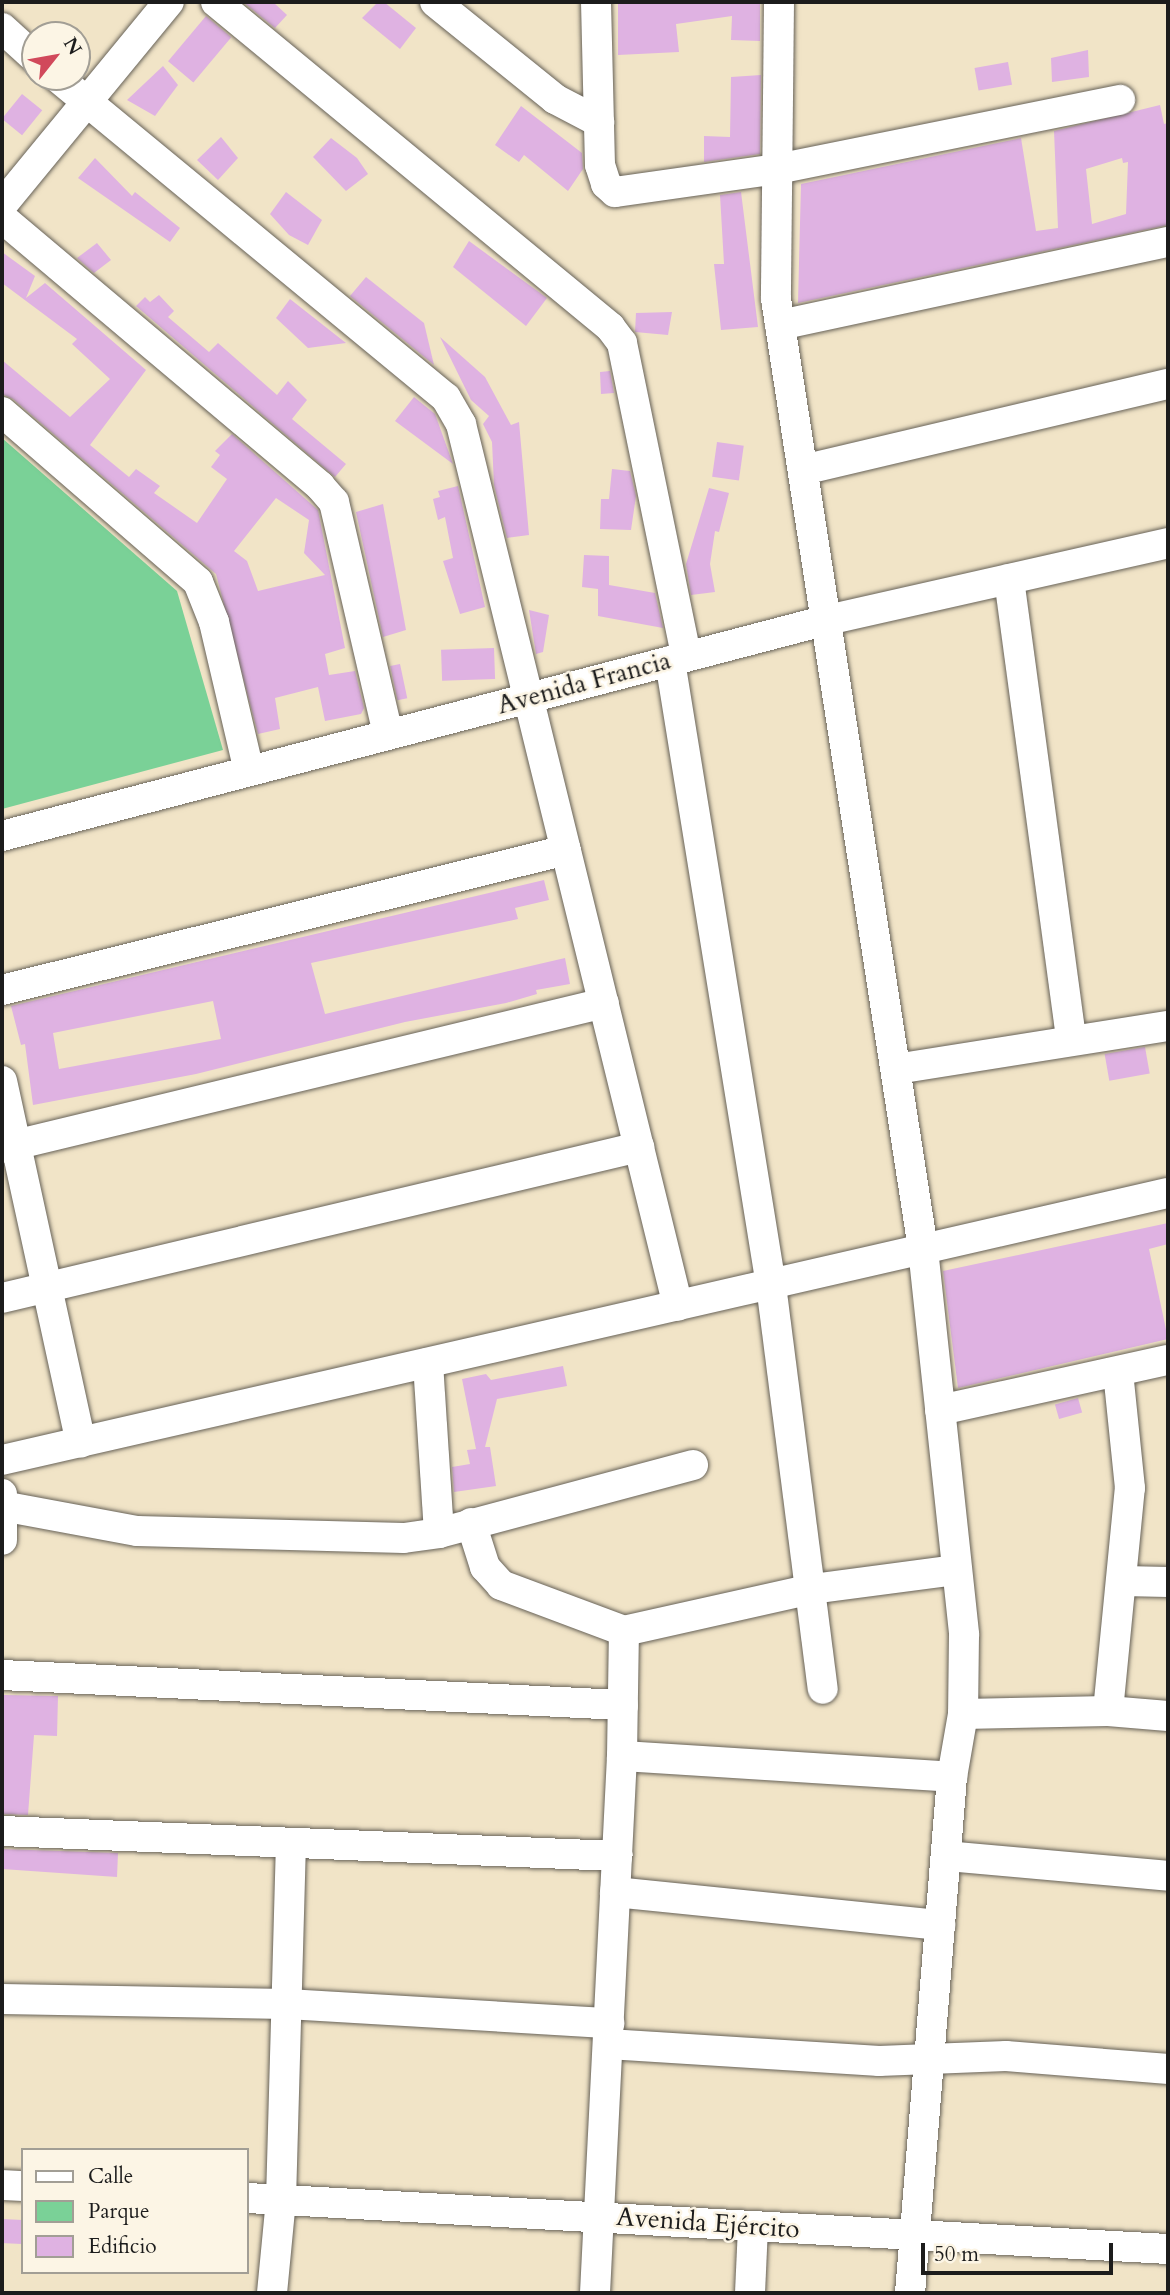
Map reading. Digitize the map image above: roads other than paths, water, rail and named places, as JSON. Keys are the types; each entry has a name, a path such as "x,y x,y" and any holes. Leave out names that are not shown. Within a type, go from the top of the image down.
{"street":[{"path":"2,205 169,2"},
{"path":"216,2 610,327 622,344 678,659 771,1285 823,1689"},
{"path":"435,2 555,99 599,122"},
{"path":"596,2 600,165 606,184 615,192 777,169 1120,100"},
{"path":"779,2 776,299 923,1249 964,1635 963,1714 952,1777 910,2293"},
{"path":"2,28 21,45"},
{"path":"73,91 446,398 461,424 678,1306"},
{"path":"2,218 320,486 334,502 388,734"},
{"path":"780,325 1168,242"},
{"path":"803,470 1168,384"},
{"path":"2,412 198,582 215,622 249,771"},
{"name":"Avenida Francia","path":"2,836 827,620 1168,543"},
{"path":"1009,579 1071,1040"},
{"path":"2,990 566,850"},
{"path":"9,1147 604,1003"},
{"path":"895,1069 1168,1026"},
{"path":"2,1081 9,1147 47,1287 81,1442"},
{"path":"2,1298 639,1147"},
{"path":"2,1460 1168,1193"},
{"path":"940,1409 1168,1360"},
{"path":"428,1363 439,1533"},
{"path":"1108,1711 1123,1581 1130,1488 1118,1372"},
{"path":"2,1540 3,1503 137,1531 318,1538 404,1538 439,1533 693,1465"},
{"path":"471,1523 485,1567 500,1586 624,1631 812,1589 957,1570"},
{"path":"1123,1581 1168,1582"},
{"path":"595,2293 622,1756 624,1631"},
{"path":"2,1675 623,1705"},
{"path":"963,1714 1108,1711 1168,1716"},
{"path":"622,1756 952,1777"},
{"path":"2,1831 617,1856"},
{"path":"272,2293 281,2200 291,1843"},
{"path":"946,1856 1168,1876"},
{"path":"615,1892 940,1926"},
{"path":"2,1999 287,2004 930,2061 1006,2056 1168,2069"},
{"path":"2,2185 21,2186"},
{"name":"Avenida Ejército","path":"248,2198 599,2215 914,2238 1168,2249"},
{"path":"750,2293 753,2227"}]}
